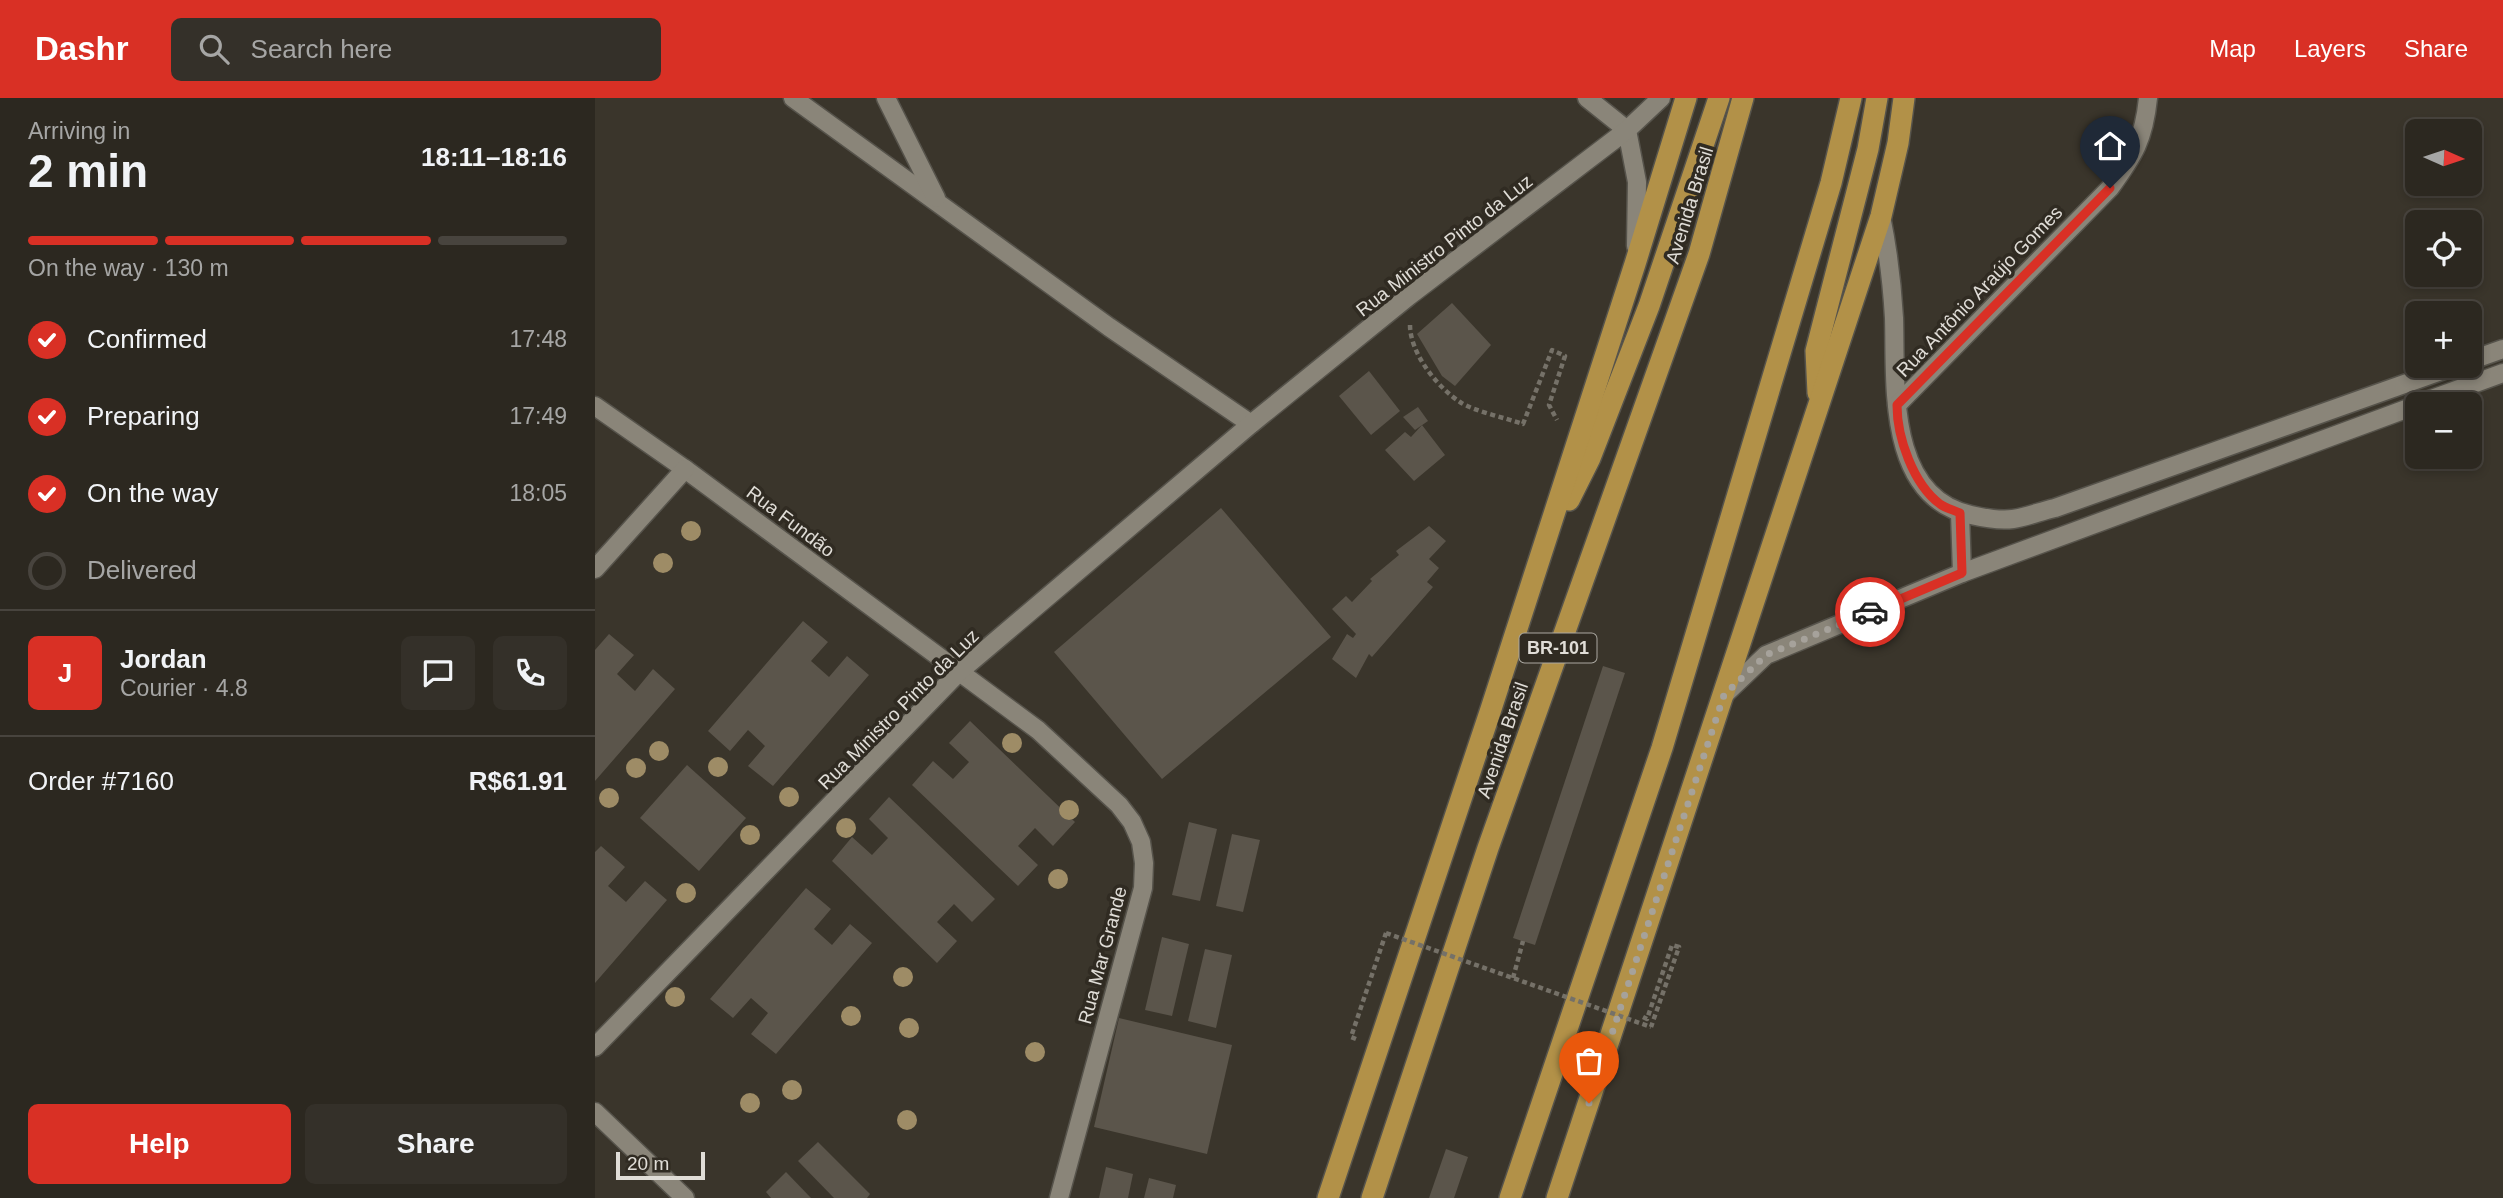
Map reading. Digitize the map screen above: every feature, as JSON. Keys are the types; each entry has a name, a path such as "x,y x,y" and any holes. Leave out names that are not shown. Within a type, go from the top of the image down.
{"highway":[{"name":"Avenida Brasil","path":"1328,1198 1635,264 1686,98"},
{"name":"BR-101","path":"1536,568 1590,458 1649,306 1719,98"},
{"name":"Avenida Brasil","path":"1373,1198 1488,848 1699,254 1743,98"},
{"path":"1510,1198 1662,748 1831,183 1851,98"},
{"path":"1819,409 1816,351 1868,149 1877,98"},
{"path":"1557,1198 1881,216 1899,143 1905,98"}],"street":[{"path":"793,98 1109,327 1251,424"},
{"path":"886,98 937,201"},
{"path":"1587,98 1627,131 1637,182 1635,264"},
{"name":"Rua Ministro Pinto da Luz","path":"595,1047 959,672 1251,424 1409,296 1627,131 1661,98"},
{"name":"Rua Antônio Araújo Gomes","path":"1897,405 2110,188 2133,157 2145,125 2148,98"},
{"path":"1881,216 1890,260 1897,405 1903,447 1918,478 1939,503 1960,513 1989,519 2013,519 2055,508 2421,378"},
{"path":"2482,356 2503,349"},
{"path":"2453,392 2503,373"},
{"name":"Rua Fundão","path":"595,406 685,469 959,672"},
{"path":"1724,695 1766,655 1962,573 2405,410"},
{"path":"595,569 685,469"},
{"path":"1960,513 1962,573"},
{"name":"Rua Mar Grande","path":"959,672 1038,730 1114,799 1132,822 1141,842 1143,888 1059,1198"},
{"path":"595,1112 685,1198"}],"path":[{"path":"1409,296 1410,335 1423,366 1460,403 1523,424 1552,350 1565,356 1549,405 1574,450"},
{"path":"1385,933 1651,1027 1679,947 1672,945 1647,1019 1620,1008"},
{"path":"1513,978 1523,941"}],"building":[{"path":"1452,303 1491,345 1455,386 1442,376 1417,334"},
{"path":"1369,371 1400,411 1371,435 1339,396"},
{"path":"1418,407 1428,421 1415,430 1403,417"},
{"path":"1422,425 1445,455 1414,481 1385,450 1405,432 1411,437"},
{"path":"1221,508 1331,637 1162,779 1054,652"},
{"path":"1429,526 1446,541 1429,559 1439,568 1427,582 1433,587 1372,657 1369,654 1356,678 1332,659 1347,634 1353,638 1356,634 1332,609 1346,596 1352,602 1372,581 1370,579 1399,555 1396,551"},
{"path":"803,621 828,642 811,661 829,677 847,656 869,675 773,786 748,766 765,746 748,730 730,751 708,731"},
{"path":"609,634 634,655 617,674 635,691 653,669 675,689 595,781 595,650"},
{"path":"1603,666 1625,673 1535,945 1513,938"},
{"path":"970,721 1075,822 1053,846 1035,828 1018,846 1038,865 1018,886 912,785 933,761 953,779 969,762 949,743"},
{"path":"687,765 746,818 699,871 640,818"},
{"path":"889,797 995,899 972,922 954,904 937,922 957,941 937,963 832,861 852,837 872,855 888,838 869,819"},
{"path":"1189,822 1217,829 1200,901 1172,895"},
{"path":"1232,834 1260,840 1243,912 1216,906"},
{"path":"601,846 625,867 608,886 626,902 645,881 667,900 595,983 595,852"},
{"path":"806,888 831,909 814,929 832,945 850,924 872,943 776,1054 751,1034 768,1013 751,998 733,1018 710,999"},
{"path":"1162,937 1189,944 1172,1016 1145,1010"},
{"path":"1205,949 1232,955 1216,1028 1188,1021"},
{"path":"1119,1018 1232,1045 1207,1154 1094,1127"},
{"path":"818,1142 870,1194 867,1198 834,1198 798,1161"},
{"path":"1446,1149 1468,1157 1454,1198 1429,1198"},
{"path":"1106,1167 1133,1174 1128,1198 1099,1198"},
{"path":"786,1172 811,1198 771,1198 766,1192"},
{"path":"1149,1178 1176,1185 1173,1198 1144,1198"}],"way so far":[{"path":"1589,1103 1724,695 1766,655 1870,612"}],"route":[{"path":"1870,612 1962,573 1960,513 1939,503 1918,478 1903,447 1897,405 2110,188"}]}
